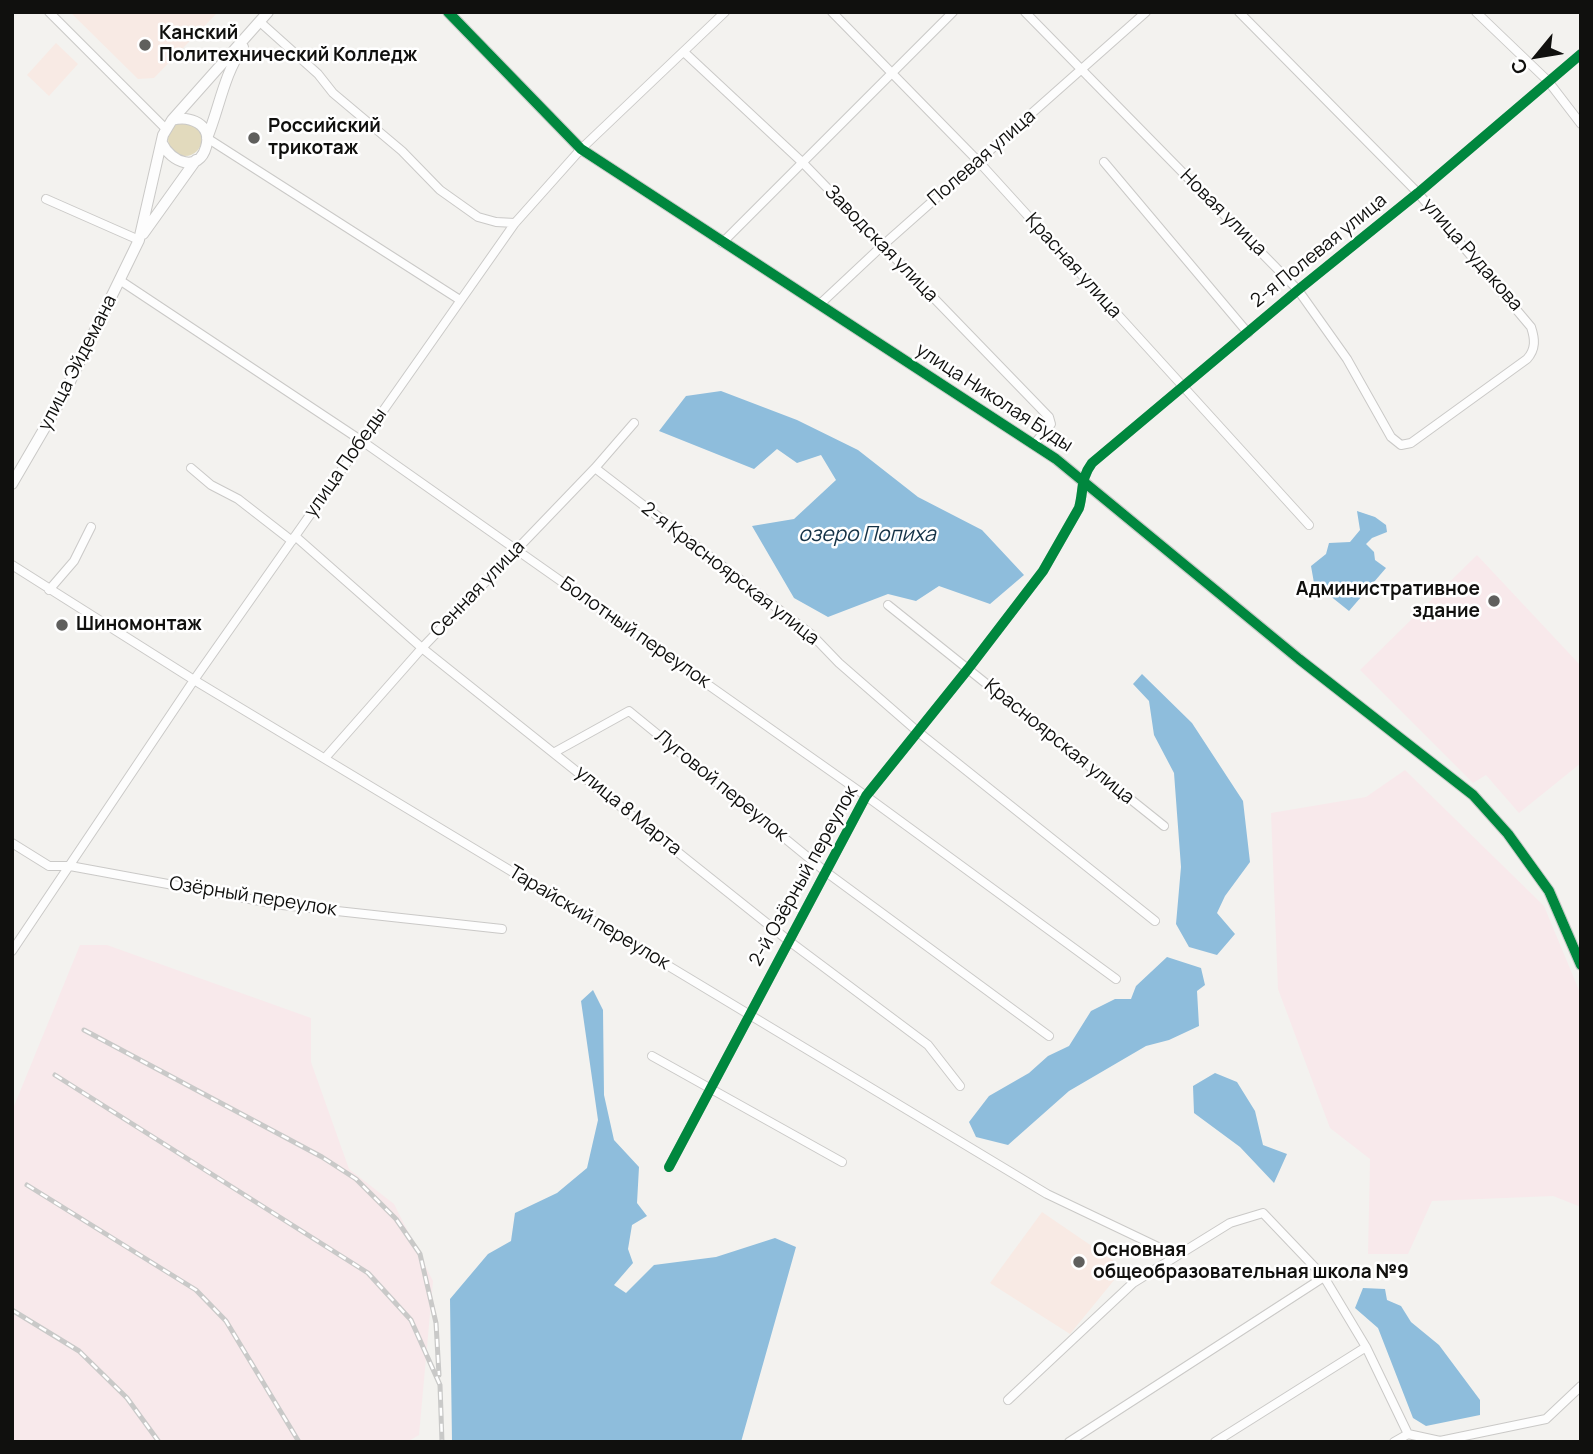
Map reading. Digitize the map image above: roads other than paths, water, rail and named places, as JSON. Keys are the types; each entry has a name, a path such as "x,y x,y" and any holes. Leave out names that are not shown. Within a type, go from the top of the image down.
{"street":[{"path":"50,12 169,124"},
{"path":"139,240 169,124 268,12"},
{"name":"улица Николая Буды","path":"448,12 581,149 1083,478 1299,659 1473,795 1508,834 1549,891 1581,965"},
{"name":"улица Победы","path":"12,951 194,680 515,223 581,149 685,53 725,12"},
{"name":"Красная улица","path":"832,12 979,162 1309,525"},
{"path":"722,243 953,12"},
{"name":"Новая улица","path":"1025,12 1298,290 1348,359 1391,437"},
{"name":"Полевая улица","path":"819,305 1146,12"},
{"name":"улица Рудакова","path":"1239,12 1418,192 1531,327 1534,345 1527,359 1411,443 1401,445 1391,437"},
{"path":"1476,12 1548,81 1581,124"},
{"path":"139,240 206,147 237,55 260,22"},
{"path":"260,22 318,74 333,93 402,151 440,190 478,217 515,223"},
{"name":"Заводская улица","path":"685,53 803,163 1049,417 1051,424 1034,444"},
{"name":"2-я Полевая улица","path":"1083,478 1092,463 1581,54"},
{"path":"169,124 189,118 197,121 204,128 207,138 460,300"},
{"path":"162,143 166,154 176,161 186,163 196,160"},
{"path":"1104,162 1248,333"},
{"path":"46,199 139,240"},
{"name":"улица Эйдемана","path":"12,484 61,400 139,240"},
{"name":"Болотный переулок","path":"121,281 362,441 866,796 1116,979"},
{"name":"Сенная улица","path":"325,758 422,648 595,468 634,423"},
{"name":"улица 8 Марта","path":"191,468 211,485 238,499 294,539 422,648 789,941 928,1045 960,1086"},
{"name":"2-я Красноярская улица","path":"595,468 812,635 839,663 917,731 1156,921"},
{"name":"2-й Озёрный переулок","path":"669,1167 866,796 1043,571 1079,508 1083,497 1083,478"},
{"path":"49,590 74,561 91,527"},
{"name":"Тарайский переулок","path":"12,565 194,680 1047,1194 1175,1255"},
{"name":"Красноярская улица","path":"888,606 1164,826"},
{"name":"Луговой переулок","path":"555,752 629,711 826,872 1049,1036"},
{"name":"Озёрный переулок","path":"12,843 49,866 70,866 282,905 502,929"},
{"path":"652,1056 842,1162"},
{"path":"1008,1401 1133,1283 1230,1223 1263,1213 1324,1277 1366,1347 1408,1434"},
{"path":"1069,1442 1324,1277"},
{"path":"1214,1442 1366,1347"},
{"path":"1394,1442 1408,1434 1440,1441 1546,1419 1581,1386"}],"water":[{"name":"озеро Попиха","path":"721,391 797,420 858,450 918,497 982,530 1024,575 990,604 939,586 916,601 888,594 828,617 794,598 752,526 794,519 836,480 821,455 797,463 777,449 754,469 659,431 686,396"},
{"path":"1357,511 1375,517 1386,525 1387,532 1372,538 1366,544 1374,552 1375,560 1386,568 1349,611 1314,583 1311,566 1326,554 1329,543 1350,542 1360,530"},
{"path":"1142,674 1192,723 1243,801 1250,862 1225,896 1217,913 1235,934 1217,955 1189,947 1176,924 1181,867 1174,773 1154,735 1149,701 1133,684"},
{"path":"1167,957 1201,968 1205,985 1197,991 1199,1026 1169,1040 1146,1046 1069,1091 1008,1145 976,1137 969,1122 989,1096 1029,1073 1048,1056 1069,1046 1091,1011 1115,999 1131,999 1136,986"},
{"path":"593,990 603,1010 604,1095 614,1140 639,1167 637,1203 647,1216 632,1225 628,1249 633,1263 614,1285 626,1293 654,1265 716,1257 775,1238 796,1247 741,1442 452,1442 450,1299 488,1254 511,1241 515,1213 557,1193 587,1168 598,1120 581,1001"},
{"path":"1215,1073 1237,1082 1255,1111 1263,1145 1287,1154 1274,1183 1240,1147 1194,1113 1193,1086"},
{"path":"1363,1288 1385,1289 1387,1300 1401,1306 1411,1322 1439,1345 1480,1400 1480,1415 1426,1426 1413,1418 1378,1328 1355,1308"}],"railway":[{"path":"84,1030 322,1157 356,1179 396,1219 420,1254 436,1323 439,1375"},
{"path":"55,1075 368,1273 411,1320 440,1385 442,1442"},
{"path":"27,1185 196,1290 226,1321 299,1442"},
{"path":"12,1310 79,1351 127,1398 159,1442"}],"place":[{"name":"Канский Политехнический Колледж","path":"145,45"},
{"name":"Российский трикотаж","path":"254,138"},
{"name":"Административное здание","path":"1494,601"},
{"name":"Шиномонтаж","path":"62,625"},
{"name":"Основная общеобразовательная школа №9","path":"1079,1262"}]}
